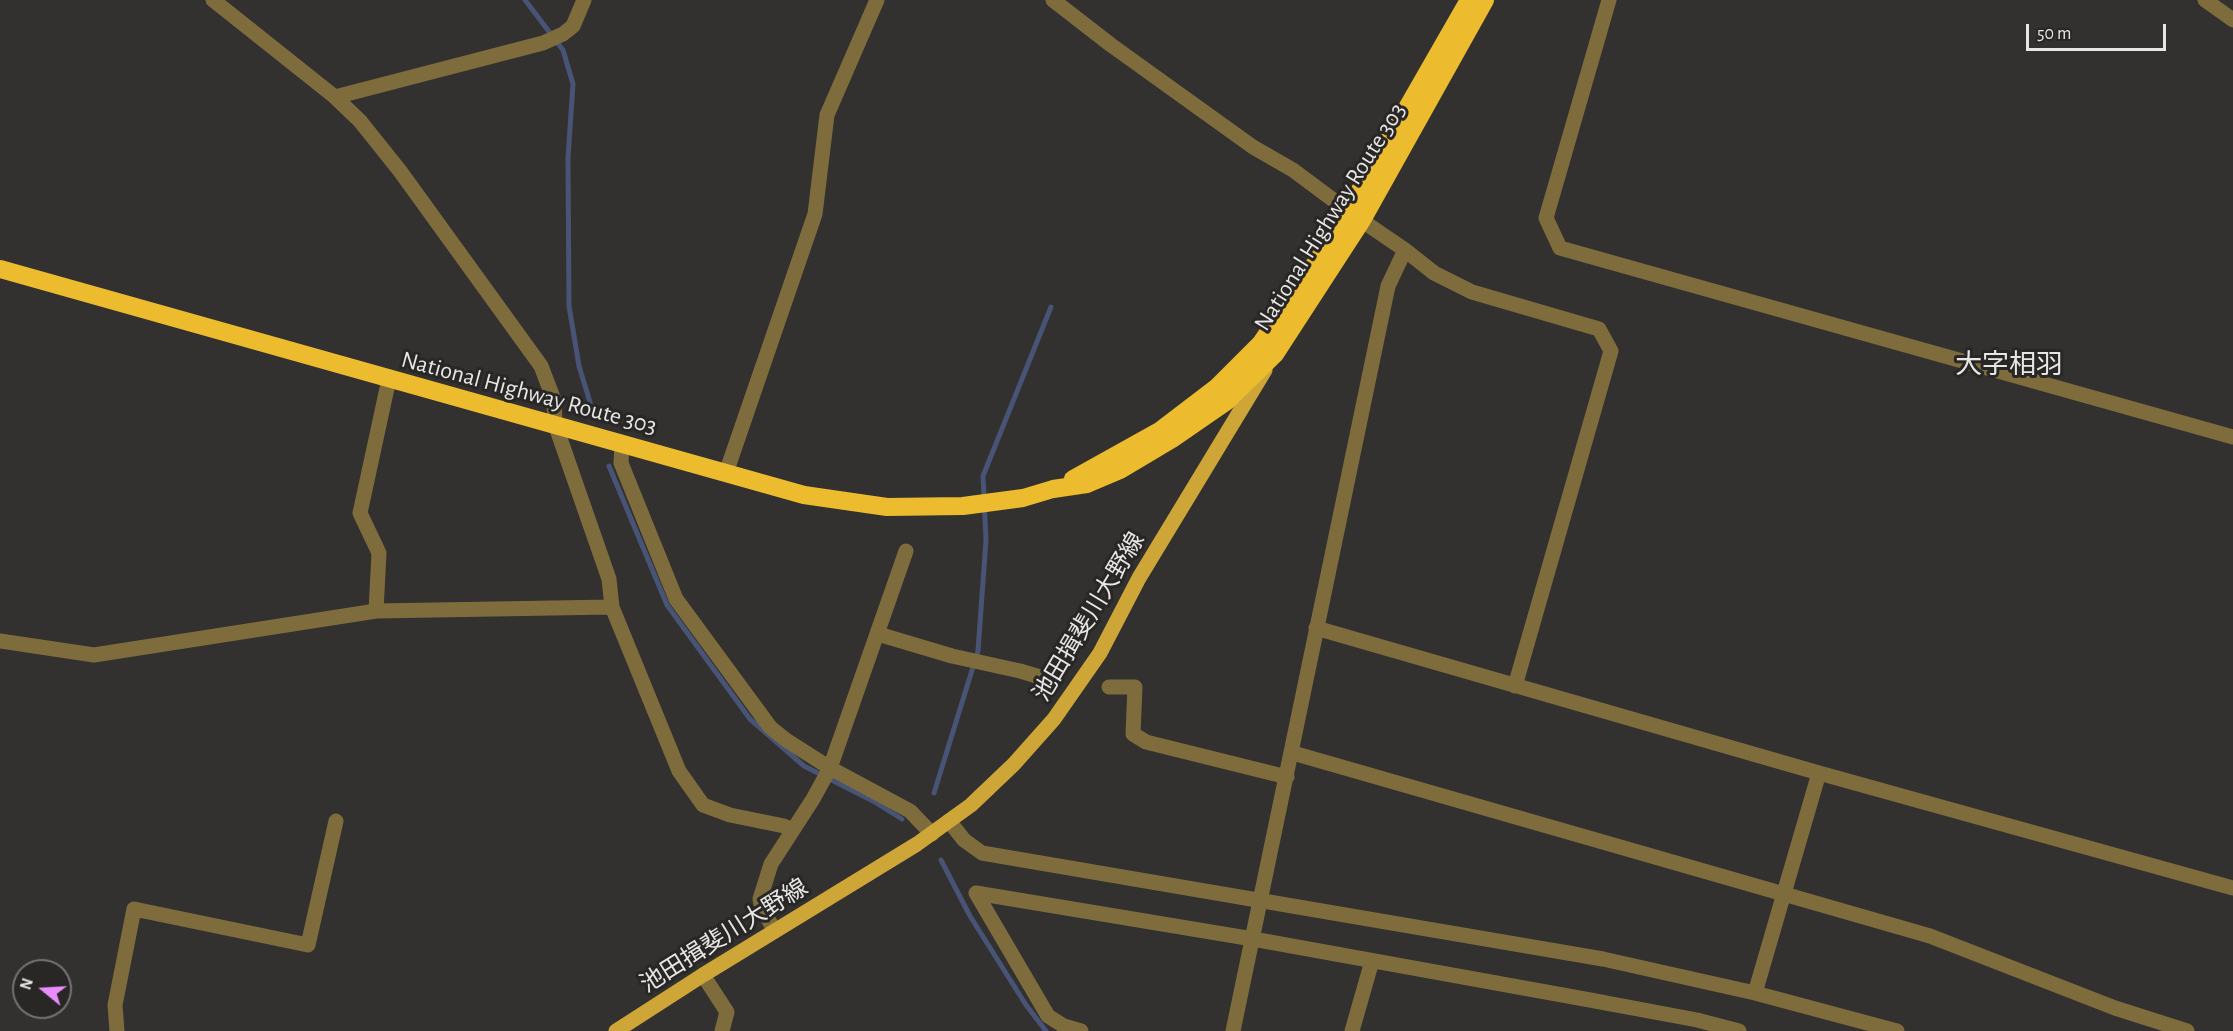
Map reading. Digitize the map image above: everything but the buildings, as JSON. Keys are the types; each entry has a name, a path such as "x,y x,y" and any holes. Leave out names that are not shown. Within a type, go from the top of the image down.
{"highway":[{"name":"National Highway Route 303","path":"1053,489 1161,430 1216,388 1261,343 1321,255 1355,216 1469,0"},
{"name":"National Highway Route 303","path":"0,269 804,495 887,507 963,506 1023,498 1053,489 1087,484 1120,470 1172,439 1227,401 1275,354 1485,0"}],"main road":[{"name":"池田揖斐川大野線","path":"616,1031 932,834 971,805 1014,764 1054,719 1100,653 1139,578 1275,354"}],"street":[{"path":"213,0 335,97 360,122 400,171 541,366 554,400 555,424 609,579 612,607 679,771 703,805 730,815 784,826 793,830"},
{"path":"335,97 543,43 563,34 573,26 584,0"},
{"path":"726,473 815,214 827,115 877,0"},
{"path":"1053,0 1111,45 1253,147 1293,170 1434,273 1472,292 1599,329 1611,351 1515,686"},
{"path":"1609,0 1545,218 1560,248 2233,437"},
{"path":"2205,0 2233,20"},
{"path":"1233,1031 1293,753 1316,628 1388,286 1405,250"},
{"path":"376,611 379,553 360,513 389,380"},
{"path":"622,443 621,463 676,599 770,727 786,741 830,768 910,811 932,834"},
{"path":"775,931 762,909 760,898 771,864 830,768 906,551"},
{"path":"0,641 94,655 376,611 612,607"},
{"path":"1316,628 1819,773 2233,888"},
{"path":"878,634 952,656 1047,679"},
{"path":"1109,687 1135,687 1133,734 1146,742 1287,777"},
{"path":"1293,753 1929,936 2115,1008 2187,1031"},
{"path":"1755,993 1819,773"},
{"path":"117,1031 115,1005 134,909 308,945 336,821"},
{"path":"949,821 963,840 982,853 1603,959 1755,993 1898,1031"},
{"path":"1081,1031 1064,1026 1048,1016 976,893 1252,939 1695,1025 1738,1031"},
{"path":"1352,1031 1372,961"},
{"path":"703,975 727,1012 722,1031"}],"waterway":[{"path":"525,0 563,50 573,84 568,158 569,306 579,366 593,412"},
{"path":"934,793 978,651 986,540 983,476 1051,307"},
{"path":"609,466 667,605 750,719 804,766 873,801 902,819"},
{"path":"941,860 970,916 1026,1005 1046,1031"}],"district":[{"name":"大字相羽","path":"2009,365"}]}
